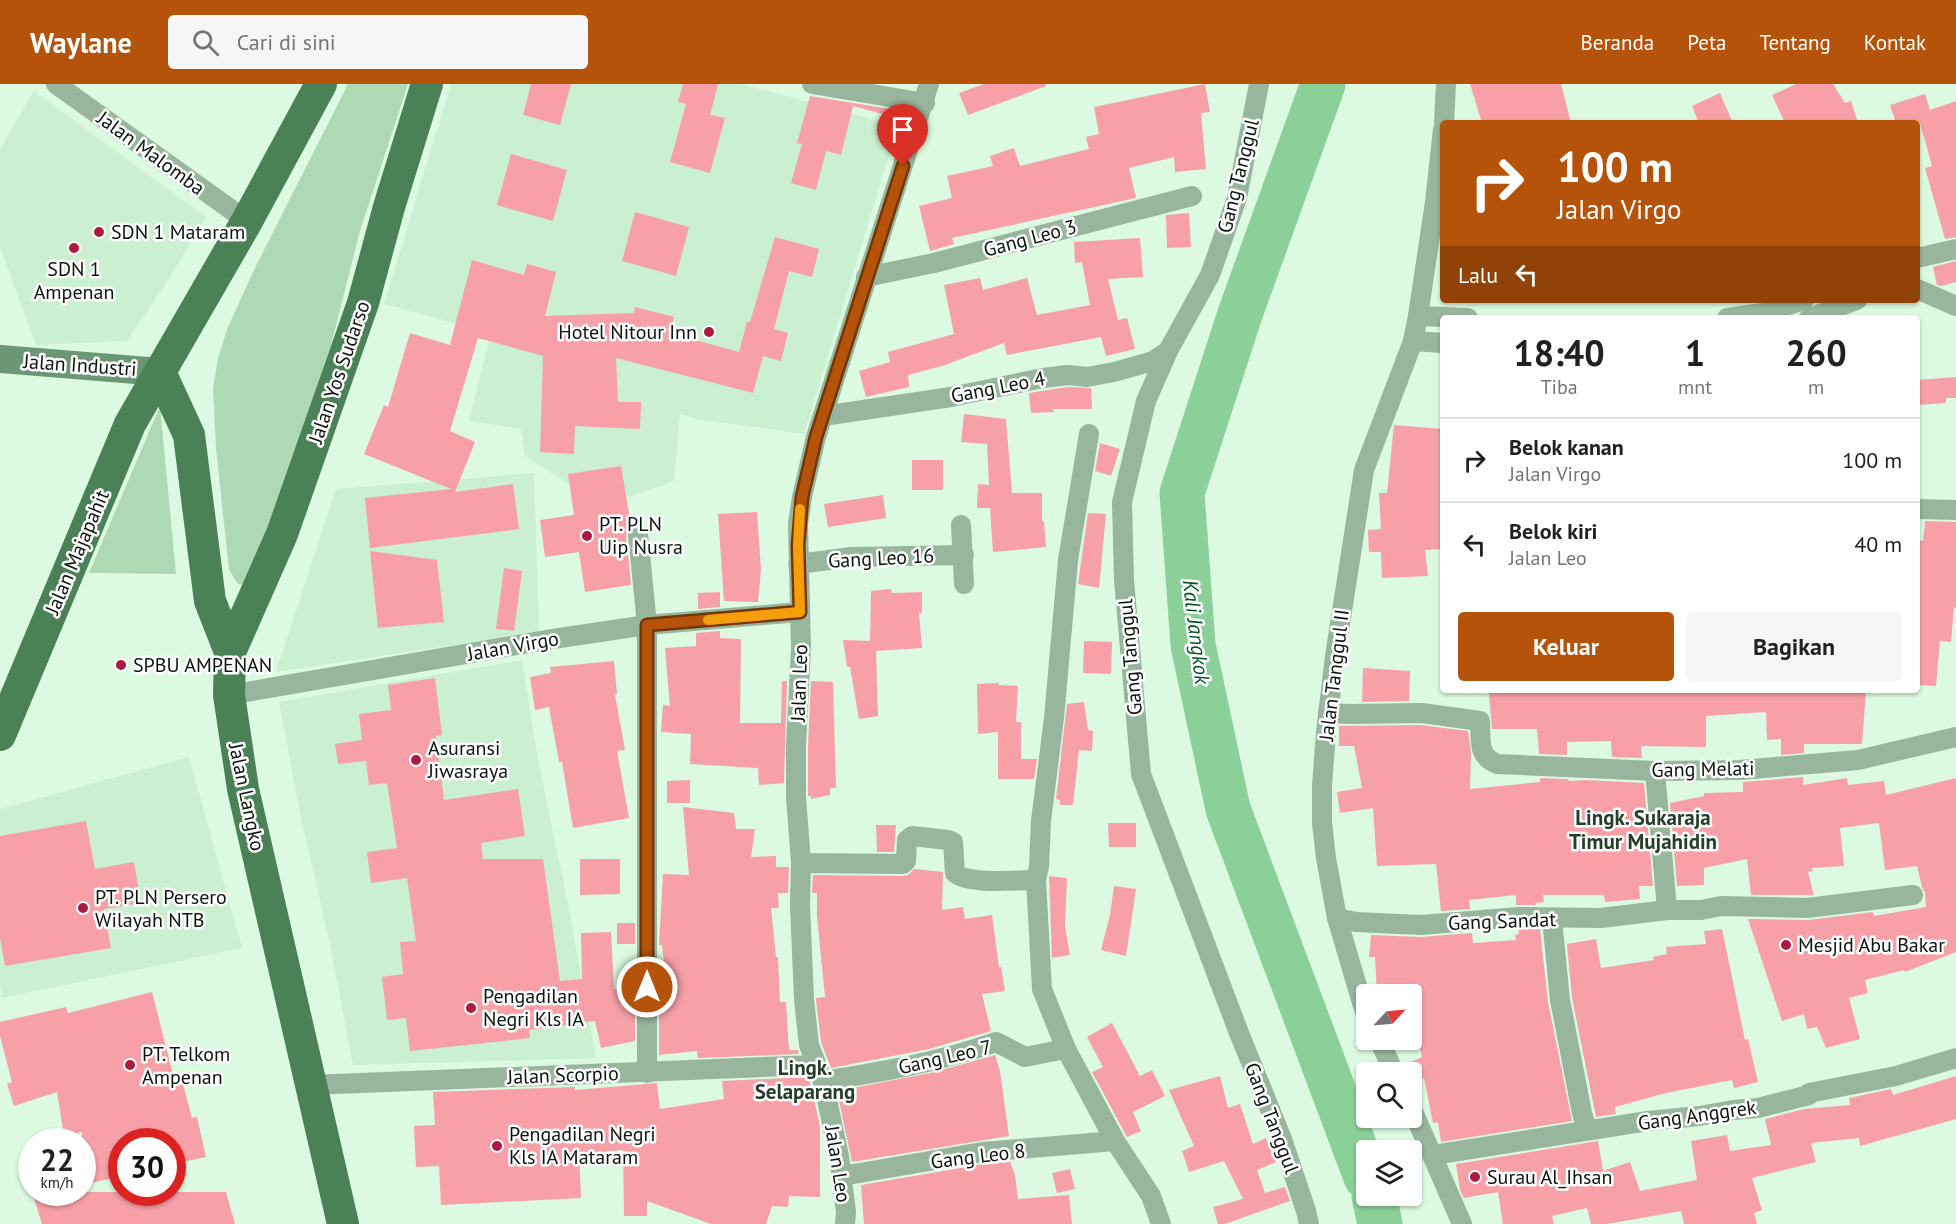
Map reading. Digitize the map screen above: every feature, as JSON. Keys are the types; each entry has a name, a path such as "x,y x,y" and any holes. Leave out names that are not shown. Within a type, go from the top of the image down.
{"main road":[{"path":"160,372 247,221 321,84"},
{"name":"Jalan Yos Sudarso","path":"230,652 282,534 363,303 427,84"},
{"name":"Jalan Langko","path":"160,372 189,435 210,601 230,652 229,695 243,789 343,1224"},
{"name":"Jalan Majapahit","path":"0,735 130,424 160,372"}],"street":[{"name":"Jalan Malomba","path":"56,84 247,221"},
{"path":"812,84 925,103"},
{"name":"Jalan Leo","path":"845,1224 842,1176 819,1073 809,1045 804,999 800,905 801,863 796,787 801,648 798,524 802,497 823,416 858,309 866,277 925,103 929,84"},
{"name":"Gang Tanggul","path":"1259,84 1237,198 1210,275 1168,351 1146,401 1122,502 1124,580 1141,774 1239,1034 1282,1139 1309,1224"},
{"path":"1444,120 1446,84"},
{"name":"Jalan Tanggul II","path":"1356,984 1338,918 1322,823 1322,786 1328,713 1364,470 1416,329 1440,156"},
{"name":"Gang Leo 3","path":"866,277 934,263 1192,196"},
{"path":"1920,257 1956,249"},
{"path":"1920,290 1956,306"},
{"path":"1749,315 1795,303"},
{"path":"1817,315 1849,303"},
{"path":"1416,329 1440,324"},
{"path":"1416,329 1440,341"},
{"name":"Gang Leo 4","path":"823,416 951,397 1043,378 1068,375 1087,377 1153,362 1168,351"},
{"name":"Jalan Industri","path":"0,359 160,372"},
{"path":"1089,434 1068,561 1036,880 1042,989 1066,1049 1115,1141 1151,1196 1161,1224"},
{"path":"1920,509 1956,510"},
{"name":"Gang Leo 16","path":"961,525 964,584"},
{"path":"638,534 647,625 646,1073"},
{"name":"Gang Leo 16","path":"798,564 852,558 964,555"},
{"name":"Jalan Virgo","path":"229,695 546,640 647,625 800,612"},
{"name":"Gang Melati","path":"1328,713 1422,713 1480,722 1482,752 1488,760 1497,764 1656,771 1740,770 1846,761 1956,737"},
{"path":"1656,771 1667,910"},
{"path":"801,863 903,864 906,861 907,840 912,836 953,842 955,873 961,878 1036,880"},
{"name":"Gang Sandat","path":"1338,918 1356,922 1421,925 1520,917 1601,918 1667,910 1701,910 1721,906 1807,908 1913,895"},
{"path":"1552,919 1560,1000 1587,1130"},
{"name":"Gang Leo 7","path":"819,1073 894,1070 926,1060 960,1055 996,1042 1025,1057 1065,1049"},
{"name":"Gang Anggrek","path":"1433,1155 1494,1147 1587,1130 1758,1108 1809,1095 1809,1093 1896,1076 1956,1058"},
{"name":"Jalan Scorpio","path":"310,1085 646,1073 819,1073"},
{"path":"1421,1128 1462,1224"},
{"name":"Gang Leo 8","path":"842,1176 982,1152 1115,1141"}],"shaded area":[{"path":"348,84 408,84 360,231 331,345 251,580 245,585 238,584 229,570 216,448 213,389 218,358 228,327 254,270"},
{"path":"451,84 741,84 898,126 804,434 696,419 680,414 674,481 620,500 575,488 525,456 521,429 469,421 491,333 384,304"},
{"name":"SDN 1 Mataram","path":"34,91 206,217 172,274 127,341 36,345 0,247 0,149"},
{"path":"160,406 176,574 89,573"},
{"path":"534,473 539,632 276,672 336,489"},
{"path":"522,660 539,765 568,904 596,1058 353,1065 279,702"},
{"path":"189,757 242,948 2,998 0,985 0,809"}],"building":[{"path":"531,84 571,84 560,125 523,115"},
{"path":"683,84 718,84 710,115 725,118 710,173 670,162 686,104 678,102"},
{"path":"984,84 1046,84 1046,86 968,115 959,93"},
{"path":"1205,84 1210,112 1201,113 1206,169 1175,172 1174,157 1129,168 1136,198 952,238 954,244 930,251 919,206 952,198 947,176 993,166 990,156 1014,148 1020,166 1089,149 1086,137 1099,134 1094,107"},
{"path":"1470,84 1561,84 1570,120 1481,120"},
{"path":"1796,84 1833,84 1845,103 1851,101 1857,120 1784,120 1772,95"},
{"path":"1720,93 1732,120 1698,120 1692,106"},
{"path":"1925,94 1930,110 1956,101 1956,237 1945,239 1925,168 1932,166 1920,120 1895,120 1890,105"},
{"path":"810,96 903,111 901,119 853,106 841,155 826,151 816,190 791,183 802,144 797,143"},
{"path":"511,154 567,170 553,221 497,205"},
{"path":"635,212 689,227 676,276 622,261"},
{"path":"1189,213 1191,247 1167,248 1166,215"},
{"path":"775,237 819,249 812,277 789,271 774,329 788,333 781,361 763,356 753,393 616,358 618,402 641,402 640,429 575,426 574,454 540,452 543,356 478,338 450,431 475,442 455,492 513,484 519,529 370,548 365,498 451,489 364,454 384,405 388,407 410,333 450,345 472,260 524,275 527,264 556,272 545,316 634,313 635,307 674,317 670,333 739,352"},
{"path":"1140,238 1143,277 1108,279 1118,320 1127,318 1135,349 1106,356 1101,337 1007,355 1004,343 942,366 908,375 909,387 866,397 859,371 890,362 888,352 954,334 944,285 980,278 983,290 1027,278 1037,315 1090,305 1082,262 1075,263 1074,242"},
{"path":"1956,261 1956,282 1937,285 1933,267"},
{"path":"1956,377 1956,398 1946,398 1946,403 1920,405 1920,380"},
{"path":"1068,387 1091,388 1092,409 1053,409 1054,412 1031,413 1029,393"},
{"path":"964,414 1006,419 1012,493 1042,493 1042,521 1044,521 1046,547 993,552 990,508 977,508 978,484 989,485 987,444 961,442"},
{"path":"1394,425 1440,429 1440,549 1425,550 1428,576 1382,578 1381,552 1369,552 1368,530 1381,529 1379,493 1387,493"},
{"path":"1100,443 1120,449 1111,476 1095,471"},
{"path":"912,460 943,460 943,490 912,490"},
{"name":"PT. PLN Uip Nusra","path":"621,466 631,525 626,535 631,585 585,592 579,552 545,557 540,520 574,515 568,474"},
{"path":"883,495 886,518 828,527 824,504"},
{"path":"757,512 761,570 758,602 724,601 718,514"},
{"path":"1088,513 1106,514 1099,588 1078,584"},
{"path":"1925,521 1956,522 1956,608 1954,607 1951,642 1940,641 1936,686 1920,685 1920,540 1923,541"},
{"path":"370,551 437,560 444,622 378,628"},
{"path":"504,568 522,571 514,631 496,629"},
{"path":"891,589 892,593 922,592 922,613 919,613 922,648 876,651 878,716 859,719 843,640 870,641 871,591"},
{"path":"720,592 720,607 698,609 698,593"},
{"path":"720,631 720,638 741,639 740,723 781,723 782,681 787,681 784,783 759,785 758,768 690,764 691,734 661,732 663,705 670,706 665,648 696,646 696,633"},
{"path":"1084,641 1112,642 1111,674 1083,673"},
{"path":"614,661 617,694 615,695 625,750 617,751 629,818 573,828 562,762 559,762 549,707 535,710 530,677 551,673 550,667"},
{"path":"1363,668 1410,671 1409,701 1362,702"},
{"path":"435,678 442,735 436,736 444,800 518,789 525,836 481,843 483,859 543,859 560,981 582,979 581,933 611,932 614,989 620,988 623,1002 635,1001 635,1041 601,1048 595,1021 529,1030 530,1038 410,1051 406,1018 387,1020 382,977 403,974 400,942 416,941 407,878 371,883 367,852 397,848 387,783 369,785 366,761 338,764 335,744 362,740 359,714 391,710 388,685"},
{"path":"811,681 833,682 836,788 830,788 830,795 811,799 811,796 808,796 808,746"},
{"path":"999,683 999,685 1018,686 1016,722 1021,722 1021,759 1037,759 1034,779 998,779 998,732 978,734 977,684"},
{"path":"1489,693 1866,693 1862,744 1804,744 1804,753 1781,755 1781,739 1767,740 1766,712 1706,716 1706,747 1641,746 1642,758 1612,757 1611,741 1567,742 1567,755 1539,754 1537,729 1492,729"},
{"path":"1084,702 1088,730 1093,731 1092,751 1079,750 1073,805 1060,805 1060,800 1056,799 1067,704"},
{"path":"1421,725 1468,731 1471,752 1470,789 1540,782 1540,778 1644,783 1653,886 1639,886 1640,899 1605,902 1604,895 1543,895 1544,902 1535,903 1536,905 1516,905 1516,895 1469,900 1470,909 1441,911 1436,864 1377,866 1373,808 1340,813 1337,792 1362,788 1354,746 1339,746 1339,726"},
{"path":"1803,777 1803,785 1847,778 1848,785 1884,781 1886,795 1956,778 1956,952 1905,972 1904,970 1865,980 1868,993 1849,998 1860,1039 1826,1048 1817,1027 1807,1029 1804,1014 1782,1021 1748,919 1808,920 1873,912 1874,916 1926,907 1925,893 1917,866 1885,870 1879,823 1840,828 1844,866 1812,868 1813,871 1808,872 1814,895 1751,895 1747,859 1704,868 1704,885 1677,886 1670,803 1704,796 1704,793 1743,792 1743,782"},
{"path":"690,780 690,803 667,803 667,781"},
{"path":"683,807 734,813 736,829 755,829 751,857 776,856 776,867 789,867 788,893 778,893 779,908 771,908 776,957 778,957 780,1002 786,1002 789,1050 798,1050 799,1054 698,1058 697,1051 659,1055 659,998 668,997 662,945 659,945 663,874 689,875"},
{"path":"86,821 95,869 134,862 141,903 104,909 111,948 5,966 0,938 0,836"},
{"path":"1108,823 1136,823 1136,847 1109,847"},
{"path":"876,825 896,825 894,852 877,852"},
{"path":"580,859 620,859 620,894 580,895"},
{"path":"914,869 943,872 942,910 963,907 965,919 992,915 999,967 1001,967 1005,991 982,994 991,1031 929,1049 831,1068 821,1042 816,1000 816,998 825,997 817,917 817,893 812,893 813,875 903,876 908,875"},
{"path":"1049,876 1067,878 1065,926 1070,955 1052,958"},
{"path":"1114,886 1136,889 1126,956 1101,950 1110,915"},
{"path":"617,923 635,923 635,944 617,944"},
{"path":"1518,929 1540,929 1548,1002 1572,1121 1441,1142 1438,1122 1433,1123 1424,1078 1422,1079 1422,1062 1411,1062 1422,1057 1422,984 1376,984 1375,957 1369,957 1371,935 1421,937 1472,933 1473,943 1516,940 1515,935 1519,934"},
{"path":"1722,929 1745,1040 1748,1039 1758,1082 1734,1088 1732,1080 1666,1093 1615,1107 1616,1114 1596,1117 1572,998 1567,944 1596,939 1601,968 1654,960 1653,957 1667,954 1666,947 1706,944 1704,931"},
{"path":"152,992 173,1074 180,1073 192,1118 197,1117 206,1157 186,1161 186,1128 108,1128 108,1179 96,1182 96,1128 63,1128 57,1092 14,1106 7,1084 12,1082 0,1036 0,1022 66,1007 68,1013"},
{"path":"1112,1023 1140,1076 1152,1070 1165,1096 1133,1112 1141,1131 1127,1137 1092,1072 1103,1067 1087,1037"},
{"path":"995,1055 1000,1071 1009,1136 852,1162 837,1091 935,1072"},
{"path":"1220,1076 1228,1108 1240,1104 1253,1144 1266,1138 1276,1162 1257,1170 1265,1193 1285,1187 1290,1201 1225,1224 1218,1224 1213,1207 1243,1199 1224,1161 1189,1172 1182,1151 1194,1146 1169,1090"},
{"path":"1956,1076 1956,1119 1860,1146 1859,1138 1811,1143 1816,1162 1752,1178 1762,1210 1754,1213 1757,1224 1684,1224 1681,1211 1607,1224 1591,1224 1587,1208 1552,1216 1554,1224 1503,1224 1498,1192 1464,1198 1460,1190 1456,1164 1598,1141 1603,1171 1630,1162 1640,1191 1697,1180 1691,1141 1727,1135 1730,1151 1771,1145 1765,1119 1804,1109 1850,1105 1849,1098 1891,1089 1893,1095"},
{"path":"809,1077 820,1126 820,1197 789,1196 788,1207 772,1206 766,1224 711,1224 647,1201 647,1216 624,1216 623,1150 579,1154 581,1198 441,1205 439,1166 416,1167 414,1126 435,1125 433,1092 575,1087 575,1090 657,1083 660,1109 724,1099 722,1081"},
{"path":"1010,1162 1015,1175 1018,1199 1069,1195 1072,1224 864,1224 861,1185 984,1164"},
{"path":"1070,1169 1075,1189 1057,1193 1052,1173"},
{"path":"96,1192 108,1192 108,1206 186,1206 186,1192 226,1192 235,1224 42,1224 36,1206 96,1206"}],"waterway":[{"name":"Kali Jangkok","path":"1323,84 1240,314 1182,493 1193,645 1228,809 1356,1150"},
{"name":"Kali Jangkok","path":"1376,1206 1380,1224"}],"slow traffic":[{"path":"708,620 800,612 798,546 800,509"}],"place":[{"name":"SDN 1 Mataram","path":"99,232"},
{"name":"SDN 1 Ampenan","path":"74,248"},
{"name":"Hotel Nitour Inn","path":"709,332"},
{"name":"PT. PLN Uip Nusra","path":"587,536"},
{"name":"SPBU AMPENAN","path":"121,665"},
{"name":"Asuransi Jiwasraya","path":"416,760"},
{"name":"PT. PLN Persero Wilayah NTB","path":"83,908"},
{"name":"Mesjid Abu Bakar","path":"1786,945"},
{"name":"Pengadilan Negri Kls IA","path":"471,1008"},
{"name":"PT. Telkom Ampenan","path":"130,1065"},
{"name":"Pengadilan Negri Kls IA Mataram","path":"497,1146"},
{"name":"Surau Al_Ihsan","path":"1475,1177"}],"district":[{"name":"Lingk. Sukaraja Timur Mujahidin","path":"1643,830"},
{"name":"Lingk. Selaparang","path":"805,1080"}],"route":[{"path":"647,987 647,625 800,612 798,524 802,497 816,437 903,166"}]}
